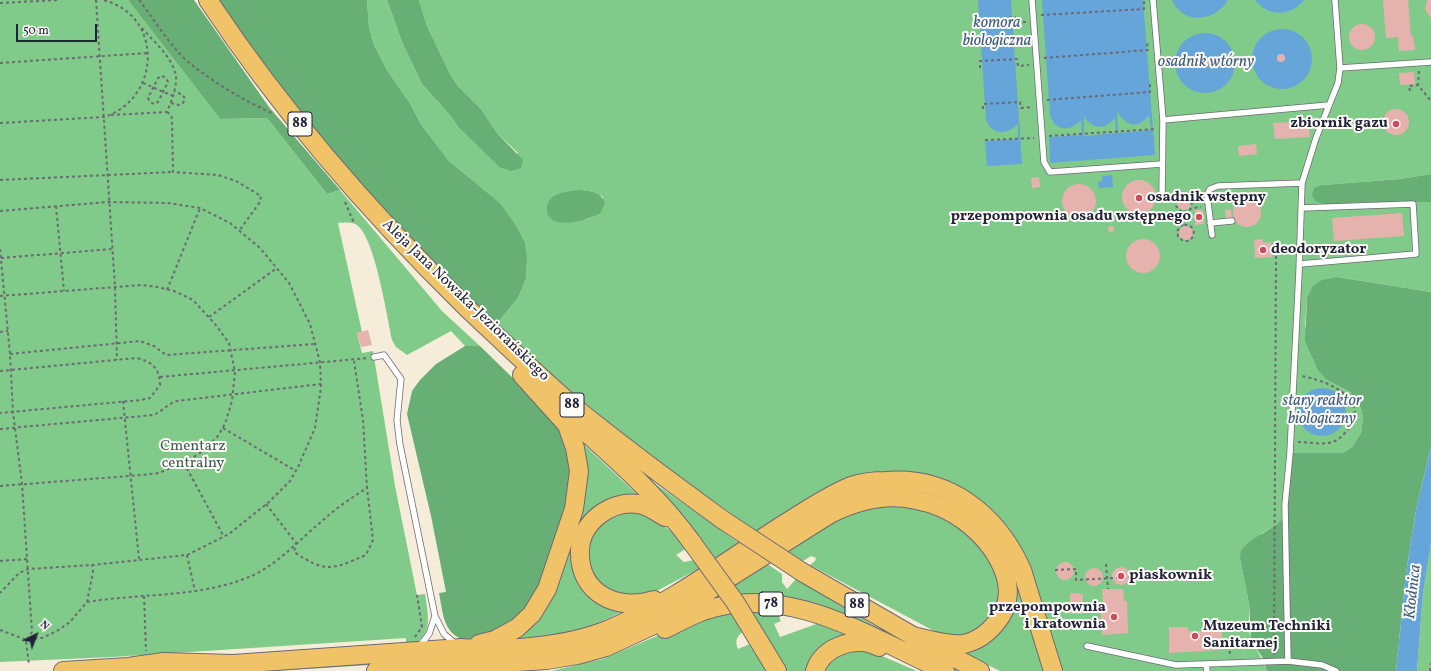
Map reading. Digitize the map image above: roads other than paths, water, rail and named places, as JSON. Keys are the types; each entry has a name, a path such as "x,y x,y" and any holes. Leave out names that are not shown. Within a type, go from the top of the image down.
{"main road":[{"name":"Aleja Jana Nowaka-Jeziorańskiego","path":"208,0 295,118 351,186 433,274 494,334 572,404 632,454 723,520 802,572 913,636 980,671"},
{"path":"433,274 477,331 522,375 612,456 675,518 735,602 777,671"},
{"path":"62,671 128,668 164,662 233,664 461,648 495,640 517,628 532,614 548,589 574,509 579,471 575,448 567,425 522,375"},
{"path":"461,648 481,650 535,645 571,640 606,631 675,595 821,501 852,486 868,482 897,480 920,482 945,490 967,501 986,516 998,529 1015,554 1022,570 1053,671"},
{"path":"606,647 656,624 836,512 863,501 898,498 931,504 962,520 983,539 997,556 1007,582 1008,595 1000,620 991,630 975,641 962,644 913,636"},
{"path":"693,544 668,519 649,507 639,504 621,505 610,508 598,515 585,532 580,550 583,574 590,584 607,599 618,603 633,605 661,598 706,574"},
{"name":"78","path":"376,671 512,663 563,658 606,647 636,644 703,611 739,604 756,603 793,607 818,613 939,668"},
{"path":"815,671 824,655 841,644 864,642 939,668"},
{"path":"128,668 165,671"}],"lane":[{"path":"1032,0 1041,138 1044,162 1050,172 1162,164"},
{"path":"1153,0 1163,120 1162,164 1164,196"},
{"path":"1288,661 1285,505 1300,264 1302,183 1338,83 1340,68 1335,0"},
{"path":"1340,68 1431,62"},
{"path":"1163,120 1329,105"},
{"path":"1212,235 1207,195 1210,189 1218,186 1302,183"},
{"path":"1300,264 1416,254 1413,204 1301,208"},
{"path":"1210,223 1232,221"},
{"path":"374,357 384,355 401,379 398,403 398,426 435,616 444,634 461,648"},
{"path":"417,651 429,634 435,616"},
{"path":"1086,646 1176,665 1288,661 1322,665 1336,671"},
{"path":"493,671 512,663"},
{"path":"1206,664 1207,671"},
{"path":"1324,671 1330,668"}],"water":[{"name":"komora biologiczna","path":"978,0 1011,0 1022,164 987,166 985,141 1018,139 1018,124 1010,130 1001,132 993,129 986,120"},
{"path":"1042,0 1143,0 1155,155 1050,163 1049,137 1082,135 1081,120 1069,128 1060,128 1053,122 1050,116","holes":["1117,112 1120,117 1128,123 1136,125 1145,120 1149,115 1151,130 1118,133","1084,116 1091,124 1099,127 1107,125 1115,118 1116,133 1084,136"]},
{"name":"osadnik wtórny","path":"1172,0 1228,0 1216,13 1200,18 1191,17 1184,14 1177,8"},
{"name":"osadnik wtórny","path":"1255,0 1304,0 1293,10 1280,13 1266,10"},
{"name":"osadnik wtórny","path":"1276,29 1288,29 1299,34 1307,42 1312,53 1310,71 1299,84 1288,89 1276,89 1265,84 1257,76 1252,65 1252,53 1257,42 1265,34"},
{"name":"osadnik wtórny","path":"1199,33 1211,33 1227,41 1233,51 1235,63 1233,75 1227,85 1211,93 1199,93 1183,85 1175,69 1175,57 1183,41"},
{"path":"1112,175 1113,187 1099,188 1098,182 1102,181 1102,176"},
{"name":"stary reaktor biologiczny","path":"1317,388 1327,388 1339,395 1346,407 1346,417 1339,429 1327,436 1317,436 1309,432 1302,425 1298,417 1298,407 1302,399 1309,392"},
{"name":"Kłodnica","path":"1431,447 1431,544 1423,593 1417,671 1396,671 1406,573 1416,510"}],"place":[{"name":"zbiornik gazu","path":"1396,124"},
{"name":"osadnik wstępny","path":"1139,198"},
{"name":"przepompownia osadu wstępnego","path":"1199,217"},
{"name":"deodoryzator","path":"1263,250"},
{"name":"piaskownik","path":"1121,576"},
{"name":"przepompownia i kratownia","path":"1114,617"},
{"name":"Muzeum Techniki Sanitarnej","path":"1195,636"}],"park label":[{"name":"Cmentarz centralny","path":"193,456"}]}
